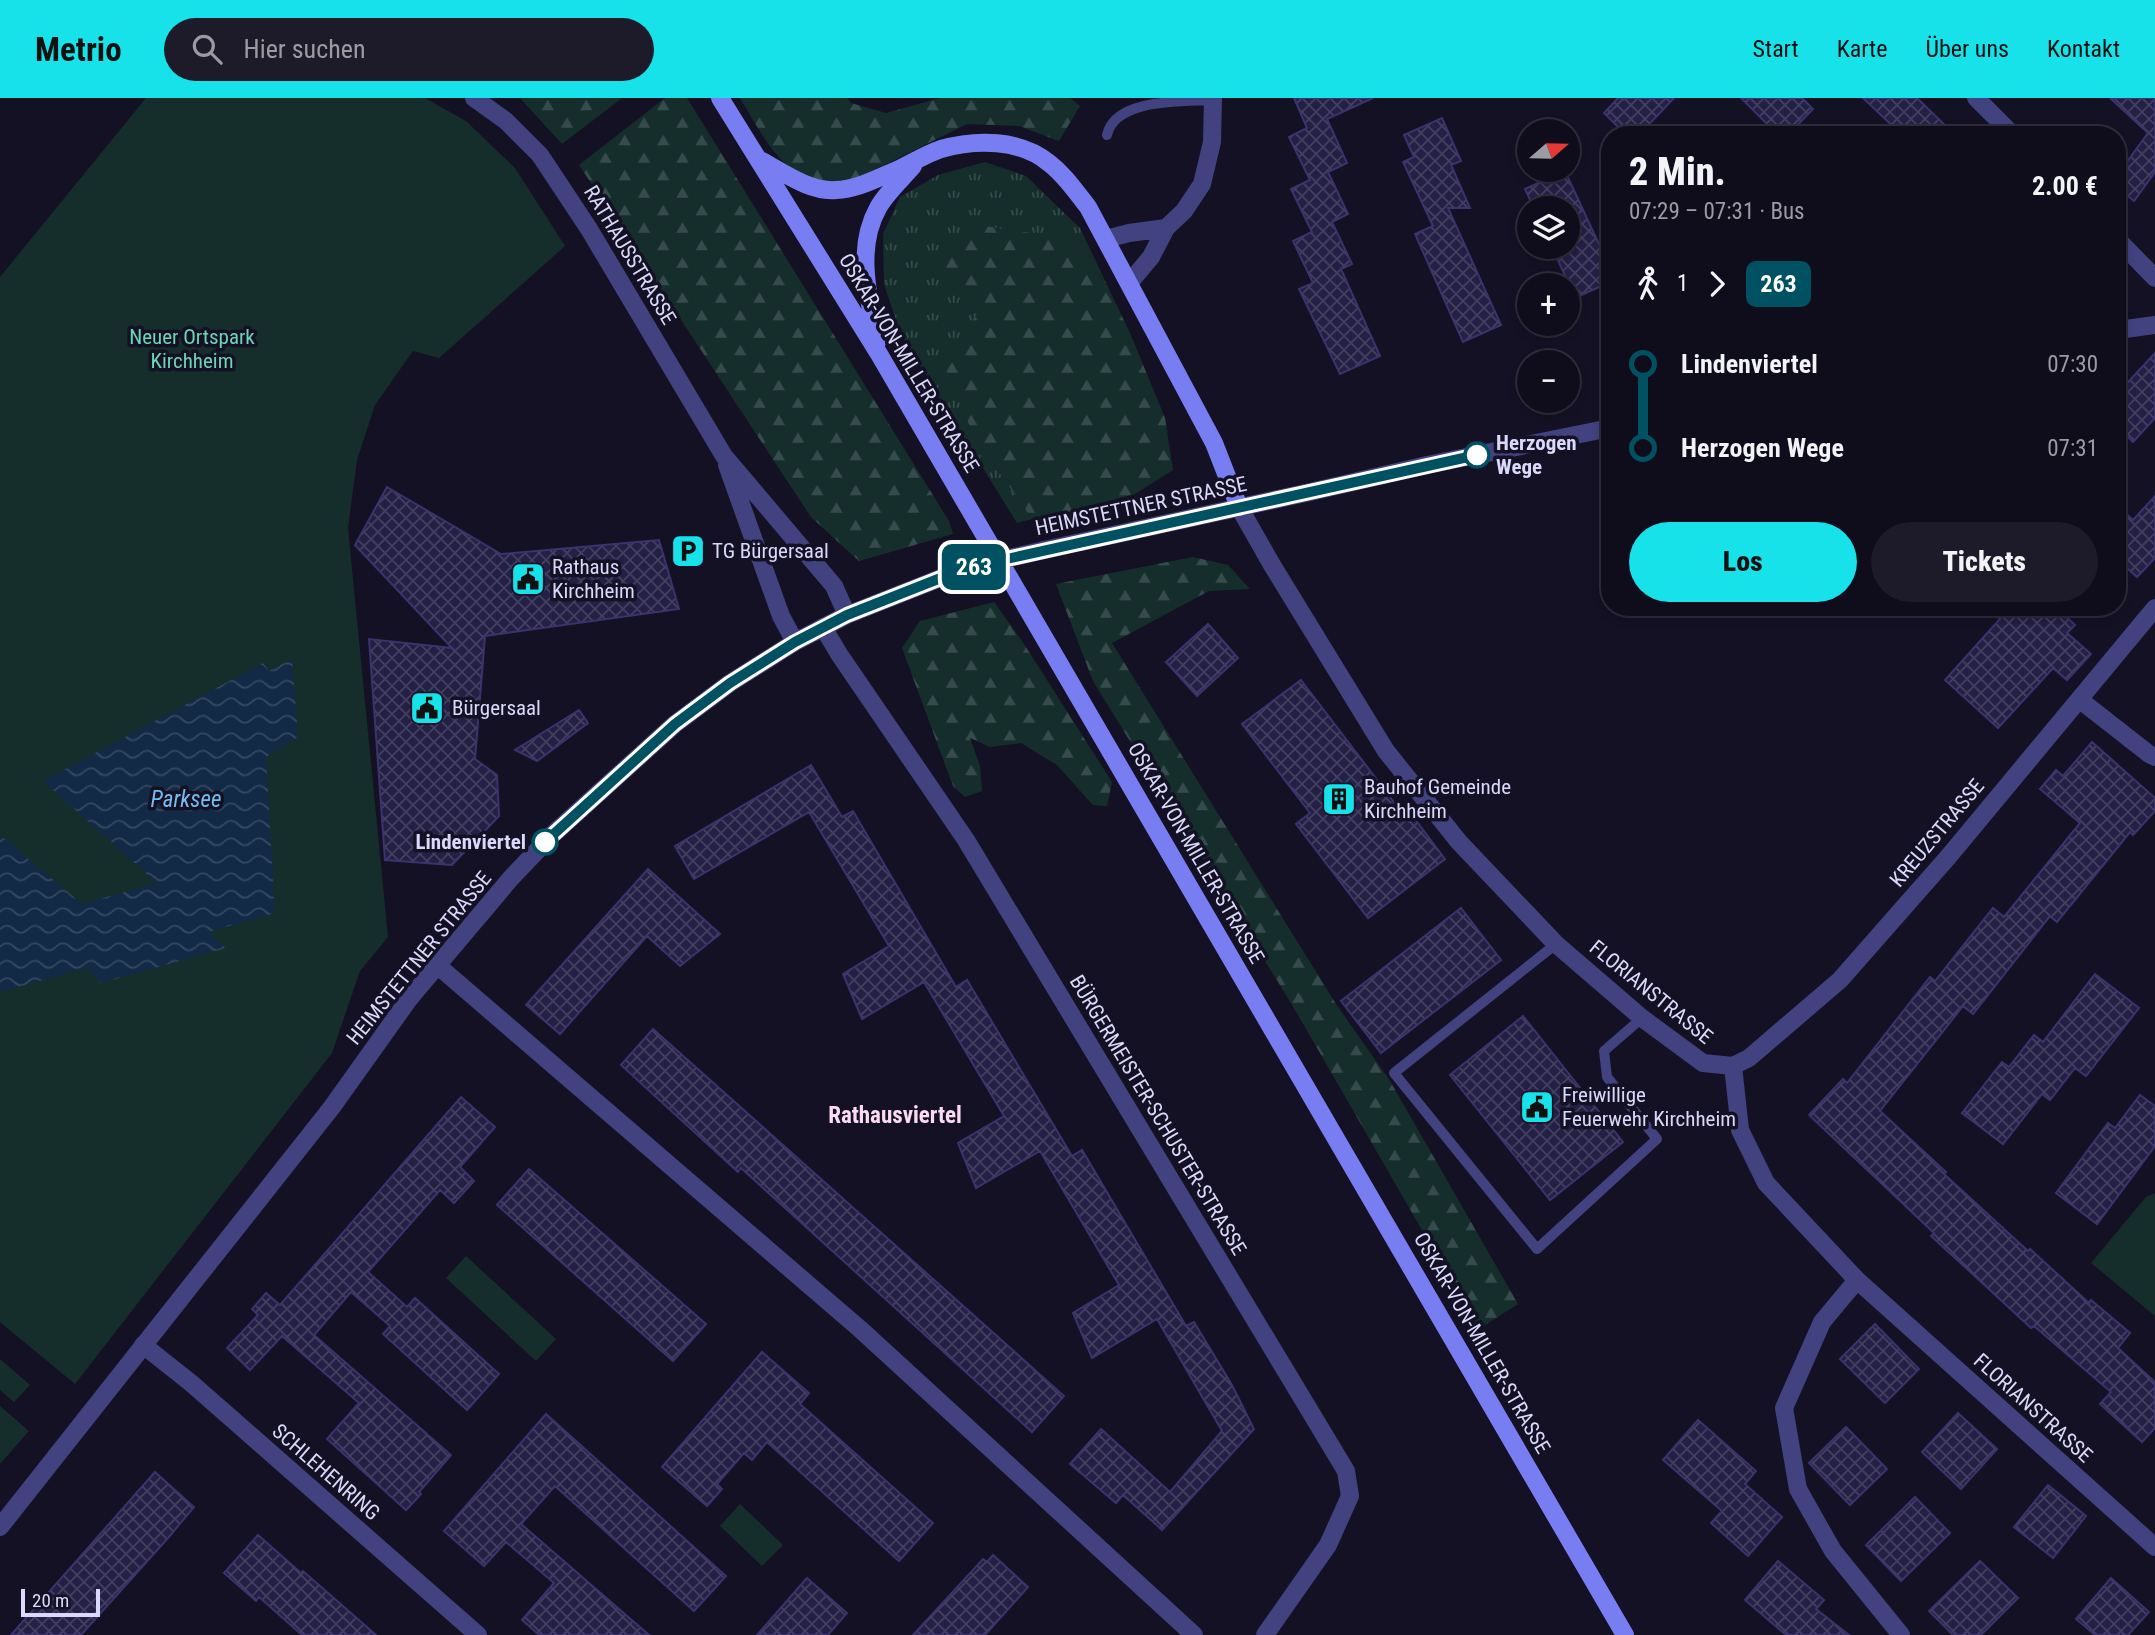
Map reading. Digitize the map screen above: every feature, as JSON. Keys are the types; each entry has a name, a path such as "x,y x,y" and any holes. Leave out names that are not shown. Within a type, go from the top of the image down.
{"main road":[{"name":"OSKAR-VON-MILLER-STRASSE","path":"720,98 879,354 1625,1635"},
{"path":"759,159 803,184 834,191 858,187 939,150 975,142 1023,149 1047,161 1066,179 1088,207 1130,282 1214,443 1239,507"},
{"path":"879,354 865,281 869,227 879,205 918,161"}],"street":[{"name":"RATHAUSSTRASSE","path":"474,98 506,121 540,155 589,229 724,456 834,586 847,615"},
{"path":"1976,98 2004,126"},
{"path":"1130,282 1151,257 1166,228 1184,211 1202,184 1212,142 1213,99"},
{"path":"1106,239 1166,228"},
{"path":"2126,248 2155,278"},
{"path":"2126,330 2155,325"},
{"name":"HEIMSTETTNER STRASSE","path":"0,1527 332,1107 409,999 437,965 552,835 675,724 719,691 795,642 847,615 966,568 1427,464 1601,430"},
{"name":"RATHAUSSTRASSE","path":"724,456 781,615 795,642"},
{"name":"FLORIANSTRASSE","path":"1239,507 1385,751 1459,842 1556,944 1642,1018 1703,1063 1733,1066 1740,1130 1766,1184 1857,1280 2155,1547"},
{"name":"KREUZSTRASSE","path":"1733,1066 1749,1058 1840,980 1949,856 2155,608"},
{"name":"BÜRGERMEISTER-SCHUSTER-STRASSE","path":"823,627 966,840 1346,1471 1350,1496 1328,1545 1265,1635"},
{"path":"2080,700 2155,757"},
{"path":"437,965 860,1329 1194,1635"},
{"path":"1857,1280 1822,1322 1784,1408 1798,1489 1833,1551 1901,1635"},
{"name":"SCHLEHENRING","path":"143,1345 191,1383 478,1635"}],"lane":[{"path":"1107,135 1109,125 1126,110 1157,103 1213,99"},
{"path":"1556,944 1394,1073 1537,1249 1657,1139 1607,1077 1605,1064 1604,1051 1642,1018"}],"green space":[{"name":"Neuer Ortspark Kirchheim","path":"146,98 425,98 466,121 515,168 565,246 439,358 413,351 375,405 357,460 348,528 388,937 360,971 332,1053 75,1384 0,1322 0,277"},
{"path":"520,98 622,98 562,144"},
{"path":"665,98 687,98 949,521 953,534 859,561 811,517 579,165"},
{"path":"740,98 847,98 851,103 886,113 940,98 1070,98 1080,106 1059,141 1019,126 967,124 860,177 837,182 817,181 785,164 761,134"},
{"path":"985,162 1026,176 1080,228 1107,285 1081,252 986,303 964,332 974,436 1032,519 1017,523 901,335 884,284 883,234 900,197 938,175"},
{"path":"972,224 1043,235 1081,252 1107,285 1130,333 1165,418 1173,470 1135,494 1046,518 1032,519 974,436 945,369 964,332 985,303 952,288 941,250"},
{"path":"1193,557 1228,565 1250,589 1209,591 1112,643 1336,1004 1390,1081 1518,1304 1479,1329 1294,1008 1093,681 1056,584"},
{"path":"994,602 1112,782 1107,806 1093,805 1057,765 1021,743 990,747 970,738 980,766 982,791 965,797 953,786 902,648 920,621"},
{"path":"2155,1193 2155,1316 2091,1263 2146,1197"},
{"path":"466,1256 556,1339 536,1361 446,1278"},
{"path":"0,1359 30,1385 14,1402 0,1390"},
{"path":"0,1406 29,1431 0,1464"},
{"path":"740,1504 783,1545 762,1566 720,1526"}],"water":[{"name":"Parksee","path":"292,659 298,737 266,757 275,913 208,932 226,948 101,983 86,968 0,992 0,835 82,904 157,883 43,781 263,663 269,671"}],"building":[{"path":"1294,98 1373,98 1327,119 1347,163 1328,172 1348,214 1332,222 1352,264 1341,269 1380,356 1340,374 1299,289 1313,283 1293,241 1312,232 1291,189 1310,180 1289,137 1307,128"},
{"path":"1618,98 1674,98 1648,126 1617,126 1604,113"},
{"path":"1741,98 1802,98 1813,109 1797,126 1769,126"},
{"path":"1863,98 1917,98 1946,126 1893,126"},
{"path":"2110,98 2155,98 2155,172 2134,201 2126,194 2126,163 2148,133"},
{"path":"1442,118 1461,161 1451,165 1470,208 1448,208 1501,325 1463,342 1415,234 1433,226 1403,162 1414,157 1404,135"},
{"path":"1541,182 1570,182 1577,196 1528,196 1525,189"},
{"path":"1580,203 1601,249 1601,286 1580,296 1580,273 1564,273 1557,259 1580,259"},
{"path":"2155,353 2155,418 2133,442 2126,435 2126,384"},
{"path":"387,487 501,554 659,540 679,609 485,636 475,759 497,775 499,816 452,865 385,860 369,639 452,648 355,545"},
{"path":"2155,496 2155,558 2137,577 2126,567 2126,513 2133,520"},
{"path":"1997,616 2066,616 2075,625 2067,633 2091,654 2067,680 2053,668 1998,728 1945,680 2000,619"},
{"path":"1208,624 1238,658 1197,696 1166,662"},
{"name":"Bauhof Gemeinde Kirchheim","path":"1301,680 1409,822 1414,818 1445,859 1368,918 1296,824 1310,813 1242,724"},
{"path":"579,710 588,723 537,761 515,750"},
{"path":"2092,742 2155,798 2155,811 2133,835 2130,832 2057,922 2050,916 1973,1014 1963,1006 1880,1111 2028,1251 2030,1249 2089,1303 2091,1300 2130,1333 2118,1348 2155,1382 2155,1428 2142,1442 2100,1404 2111,1392 2034,1326 2031,1328 1931,1236 1934,1233 1809,1115 1843,1079 1847,1083 1930,977 1935,981 1993,908 2004,917 2080,823 2040,789 2056,770 2063,776"},
{"path":"811,765 842,817 853,811 956,987 967,980 1072,1156 1082,1150 1186,1326 1194,1322 1232,1385 1254,1429 1162,1530 1123,1495 1116,1503 1070,1464 1101,1429 1170,1492 1222,1431 1157,1319 1092,1358 1073,1313 1119,1285 1040,1151 976,1188 958,1143 1004,1116 924,982 862,1019 843,974 889,946 809,812 694,879 675,846"},
{"path":"648,869 720,934 680,966 647,936 560,1034 526,1005"},
{"path":"1461,908 1501,960 1381,1053 1341,1001"},
{"path":"2095,974 2139,1008 2086,1076 2075,1068 2050,1100 2042,1094 2003,1144 1962,1113 2002,1062 2009,1067 2034,1035 2043,1042"},
{"path":"1523,1016 1623,1142 1550,1200 1450,1075"},
{"path":"653,1029 1064,1396 1032,1432 741,1168 738,1172 621,1065"},
{"path":"2140,1095 2155,1106 2155,1146 2097,1224 2056,1193 2108,1123 2115,1128"},
{"path":"461,1097 495,1127 460,1167 474,1181 454,1203 440,1190 368,1272 407,1307 415,1298 499,1374 467,1410 383,1334 390,1326 351,1292 314,1335 451,1455 406,1510 327,1439 359,1403 282,1336 250,1370 227,1348 258,1315 252,1309 266,1293 280,1305"},
{"path":"529,1169 706,1324 673,1361 497,1205"},
{"path":"1875,1324 1919,1369 1885,1403 1840,1359"},
{"path":"762,1352 809,1393 800,1404 933,1523 899,1561 767,1442 752,1460 744,1453 717,1484 722,1489 707,1506 662,1467"},
{"path":"1958,1413 1997,1449 1961,1489 1922,1452"},
{"path":"546,1414 726,1576 694,1611 555,1486 521,1524 649,1635 539,1635 522,1620 554,1583 506,1542 484,1566 444,1531"},
{"path":"1698,1420 1756,1471 1745,1484 1782,1517 1748,1556 1711,1523 1722,1511 1663,1460"},
{"path":"1846,1427 1887,1469 1850,1505 1809,1463"},
{"path":"155,1472 194,1507 168,1538 81,1635 11,1635"},
{"path":"2048,1485 2086,1516 2053,1558 2014,1527"},
{"path":"1915,1497 1950,1533 1901,1581 1866,1545"},
{"path":"258,1535 376,1635 302,1635 259,1597 256,1601 224,1573"},
{"path":"993,1555 1028,1587 985,1635 913,1635 983,1559 987,1562"},
{"path":"1778,1561 1824,1600 1816,1609 1849,1635 1786,1635 1745,1600"},
{"path":"1980,1561 2018,1598 1981,1635 1953,1635 1929,1611"},
{"path":"807,1578 847,1613 828,1635 757,1635"},
{"path":"2111,1578 2149,1612 2128,1635 2095,1635 2076,1619"}],"bus line":[{"name":"263","path":"545,842 675,724 730,683 795,642 847,615 966,568 1477,455"}],"place":[{"name":"Herzogen Wege","path":"1477,455"},
{"name":"TG Bürgersaal","path":"688,551"},
{"name":"Rathaus Kirchheim","path":"528,579"},
{"name":"Bürgersaal","path":"427,708"},
{"name":"Bauhof Gemeinde Kirchheim","path":"1339,799"},
{"name":"Lindenviertel","path":"545,842"},
{"name":"Freiwillige Feuerwehr Kirchheim","path":"1537,1107"}],"district":[{"name":"Rathausviertel","path":"895,1115"}]}
